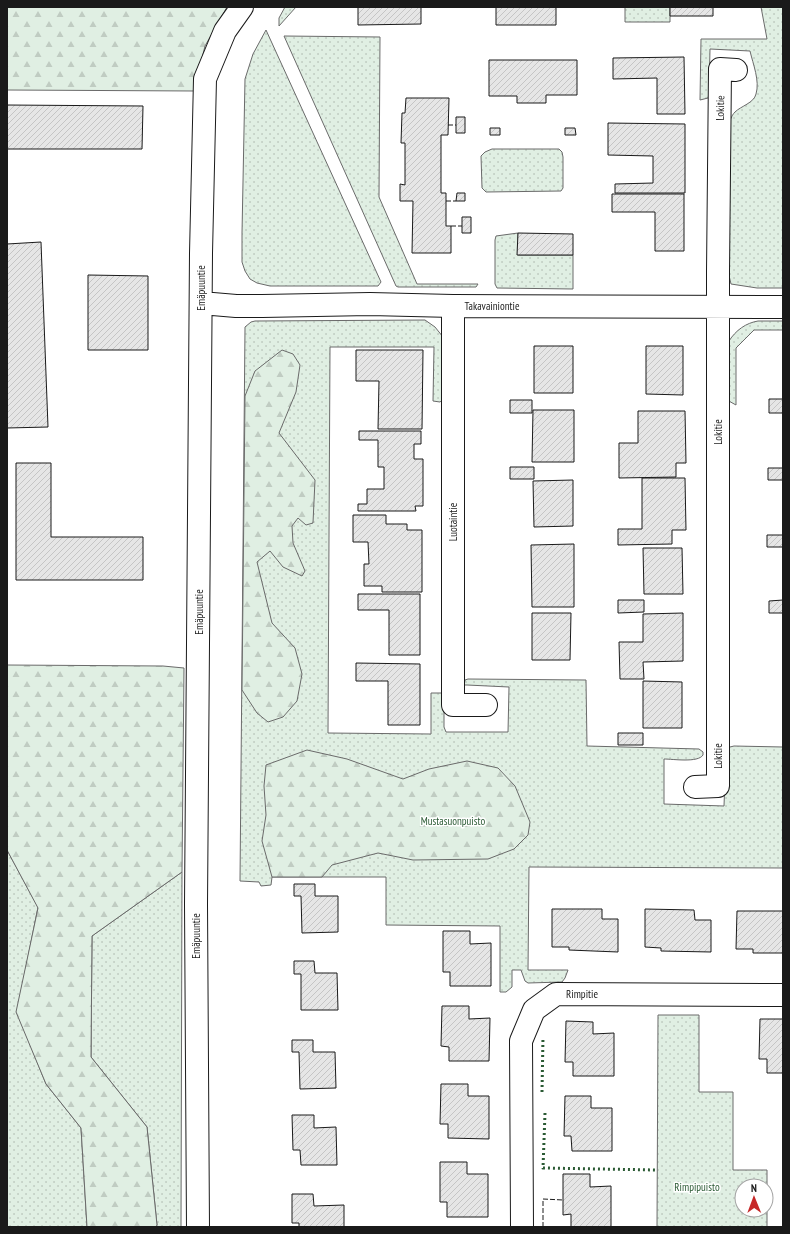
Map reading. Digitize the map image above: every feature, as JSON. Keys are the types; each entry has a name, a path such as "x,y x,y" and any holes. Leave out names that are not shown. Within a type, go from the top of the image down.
{"street":[{"name":"Emäpuuntie","path":"198,1227 196,904 201,246 206,79 226,31 242,7"},
{"name":"Lokitie","path":"695,787 718,786 720,69 736,70"},
{"name":"Takavainiontie","path":"201,303 236,306 370,304 453,306 783,307"},
{"name":"Luotaintie","path":"453,306 454,705 486,705"},
{"name":"Rimpitie","path":"522,1227 521,1041 534,1010 556,994 783,995"}],"green space":[{"path":"7,7 227,7 205,46 194,91 7,90"},
{"path":"285,7 296,7 279,26 279,18"},
{"path":"625,7 670,7 670,22 625,22"},
{"path":"761,7 783,7 783,288 757,288 731,284 728,271 729,126 734,114 753,100 756,94 757,78 750,51 710,49 709,94 708,98 700,100 701,39 767,39"},
{"path":"266,30 381,282 378,286 270,286 257,283 250,279 245,271 242,262 242,233 245,79 253,54"},
{"path":"284,36 380,37 379,197 417,284 478,284 476,287 396,286"},
{"path":"492,149 559,149 562,152 563,157 563,188 561,191 486,192 482,188 481,156 485,152"},
{"path":"518,233 518,255 573,255 573,289 497,288 495,284 496,236"},
{"name":"Mustasuonpuisto","path":"425,320 435,327 443,337 446,397 440,402 433,401 434,347 330,347 328,733 431,734 431,693 444,693 444,727 446,732 508,732 509,687 464,685 465,680 586,680 587,746 699,749 703,752 703,755 700,757 691,760 664,759 664,804 724,806 726,750 734,746 783,747 783,868 529,867 528,970 568,970 562,982 528,983 525,981 521,970 512,970 512,987 506,992 500,992 500,926 386,925 386,877 272,877 271,885 261,886 259,882 240,881 245,327 251,322 255,321"},
{"path":"758,321 783,321 783,330 754,330 736,348 736,405 727,400 729,341 749,323"},
{"path":"282,350 293,354 300,365 296,392 279,433 315,480 313,523 306,525 298,518 292,526 293,543 305,571 302,576 283,567 270,551 257,562 272,623 295,648 302,674 297,701 283,717 268,722 257,713 242,690 245,396 255,371"},
{"path":"7,665 163,666 184,668 182,872 92,936 91,1057 147,1127 156,1227 87,1227 81,1128 46,1084 16,1012 38,908 7,850"},
{"path":"307,750 347,759 403,779 429,769 467,761 498,768 515,786 530,822 528,835 514,849 488,859 413,860 378,853 332,865 322,877 272,877 262,841 266,815 264,786 266,765"},
{"path":"7,850 38,907 17,1012 46,1084 81,1128 87,1227 7,1227"},
{"path":"182,872 181,1227 156,1227 147,1127 91,1057 92,936"},
{"name":"Rimpipuisto","path":"658,1015 699,1015 699,1092 733,1092 733,1170 767,1170 767,1178 734,1178 734,1218 767,1218 767,1227 657,1227"}],"building":[{"path":"358,7 421,7 421,24 358,25"},
{"path":"496,7 556,7 556,25 496,25"},
{"path":"670,7 713,7 713,16 670,16"},
{"path":"684,57 685,114 657,114 657,78 613,79 613,58"},
{"path":"489,60 577,60 577,95 546,95 546,103 517,103 517,96 489,96"},
{"path":"406,98 449,98 448,135 441,135 441,193 446,193 446,226 451,226 451,253 412,253 413,201 400,201 400,184 405,185 405,143 401,143 402,113 405,113"},
{"path":"7,105 143,106 142,149 7,149"},
{"path":"456,117 465,117 465,133 456,133"},
{"path":"608,123 685,124 685,193 615,193 615,184 653,183 653,156 608,155"},
{"path":"490,128 500,128 500,135 490,135"},
{"path":"565,128 575,128 576,135 565,135"},
{"path":"457,193 465,193 465,201 456,201"},
{"path":"612,194 684,194 684,251 655,251 655,212 612,212"},
{"path":"462,217 471,217 471,233 462,233"},
{"path":"518,233 573,234 573,255 517,255"},
{"path":"41,242 48,427 7,428 7,244"},
{"path":"88,275 148,276 148,350 88,350"},
{"path":"534,346 573,346 573,393 534,393"},
{"path":"646,346 683,346 683,395 646,394"},
{"path":"356,350 423,350 422,429 378,429 379,381 356,381"},
{"path":"769,399 783,399 783,413 769,413"},
{"path":"510,400 532,400 532,413 510,413"},
{"path":"533,410 574,410 574,462 532,462"},
{"path":"638,411 685,411 686,463 676,463 676,477 619,478 619,443 638,443"},
{"path":"359,431 421,431 421,444 414,444 414,459 423,459 423,506 415,506 416,511 358,511 358,504 367,504 367,489 384,489 384,467 378,467 378,440 359,440"},
{"path":"16,463 51,463 51,537 143,537 143,580 16,580"},
{"path":"510,467 534,467 534,479 510,479"},
{"path":"768,468 783,468 783,480 768,480"},
{"path":"642,478 685,478 686,530 672,530 672,544 618,545 618,529 642,529"},
{"path":"573,480 573,526 534,527 533,481"},
{"path":"353,515 386,515 386,524 407,524 407,530 422,530 422,592 382,592 382,586 364,586 364,564 369,564 368,542 353,542"},
{"path":"767,535 783,535 783,547 767,547"},
{"path":"574,544 574,607 532,607 531,545"},
{"path":"643,548 682,548 683,594 644,594"},
{"path":"358,594 420,594 420,655 389,655 389,610 358,610"},
{"path":"618,600 644,600 644,612 618,613"},
{"path":"783,600 783,613 769,613 769,601"},
{"path":"532,613 571,613 570,660 532,660"},
{"path":"683,613 683,661 643,662 644,679 620,679 619,642 643,642 643,614"},
{"path":"356,663 420,664 420,725 388,725 388,681 356,681"},
{"path":"643,681 682,682 682,728 643,728"},
{"path":"618,733 643,733 643,745 618,745"},
{"path":"294,884 315,884 315,896 338,896 338,932 302,933 301,896 294,896"},
{"path":"552,909 602,909 602,919 618,919 618,952 569,950 569,947 552,947"},
{"path":"645,909 694,910 695,920 711,920 711,952 661,951 661,948 645,947"},
{"path":"737,911 783,911 783,953 753,953 753,949 736,949"},
{"path":"443,931 470,931 470,944 491,943 491,986 450,986 450,972 443,972"},
{"path":"294,961 314,961 315,973 337,973 338,1010 301,1010 301,974 294,974"},
{"path":"442,1006 469,1006 469,1019 490,1018 489,1061 449,1061 449,1047 441,1046"},
{"path":"760,1019 783,1019 783,1073 767,1073 767,1059 759,1059"},
{"path":"566,1021 593,1022 593,1034 614,1033 614,1076 573,1076 573,1062 565,1062"},
{"path":"292,1040 313,1040 313,1052 335,1052 336,1088 300,1089 299,1052 292,1052"},
{"path":"441,1084 468,1084 468,1096 489,1096 489,1139 448,1138 448,1124 440,1124"},
{"path":"565,1096 591,1096 591,1108 612,1108 612,1151 572,1151 571,1136 564,1136"},
{"path":"292,1115 314,1115 314,1128 336,1127 337,1165 301,1165 300,1150 293,1150"},
{"path":"440,1162 467,1162 467,1174 488,1174 488,1217 447,1217 447,1202 440,1202"},
{"path":"563,1174 590,1174 590,1187 611,1186 611,1227 571,1227 571,1214 563,1215"},
{"path":"292,1194 313,1194 314,1206 344,1205 344,1227 299,1227 299,1223 292,1223"}],"hedge":[{"path":"542,1092 543,1037"},
{"path":"545,1113 543,1168 657,1170"}],"fence":[{"path":"448,125 456,125"},
{"path":"446,201 456,201"},
{"path":"451,226 462,226"},
{"path":"543,1227 543,1199 563,1200"}]}
